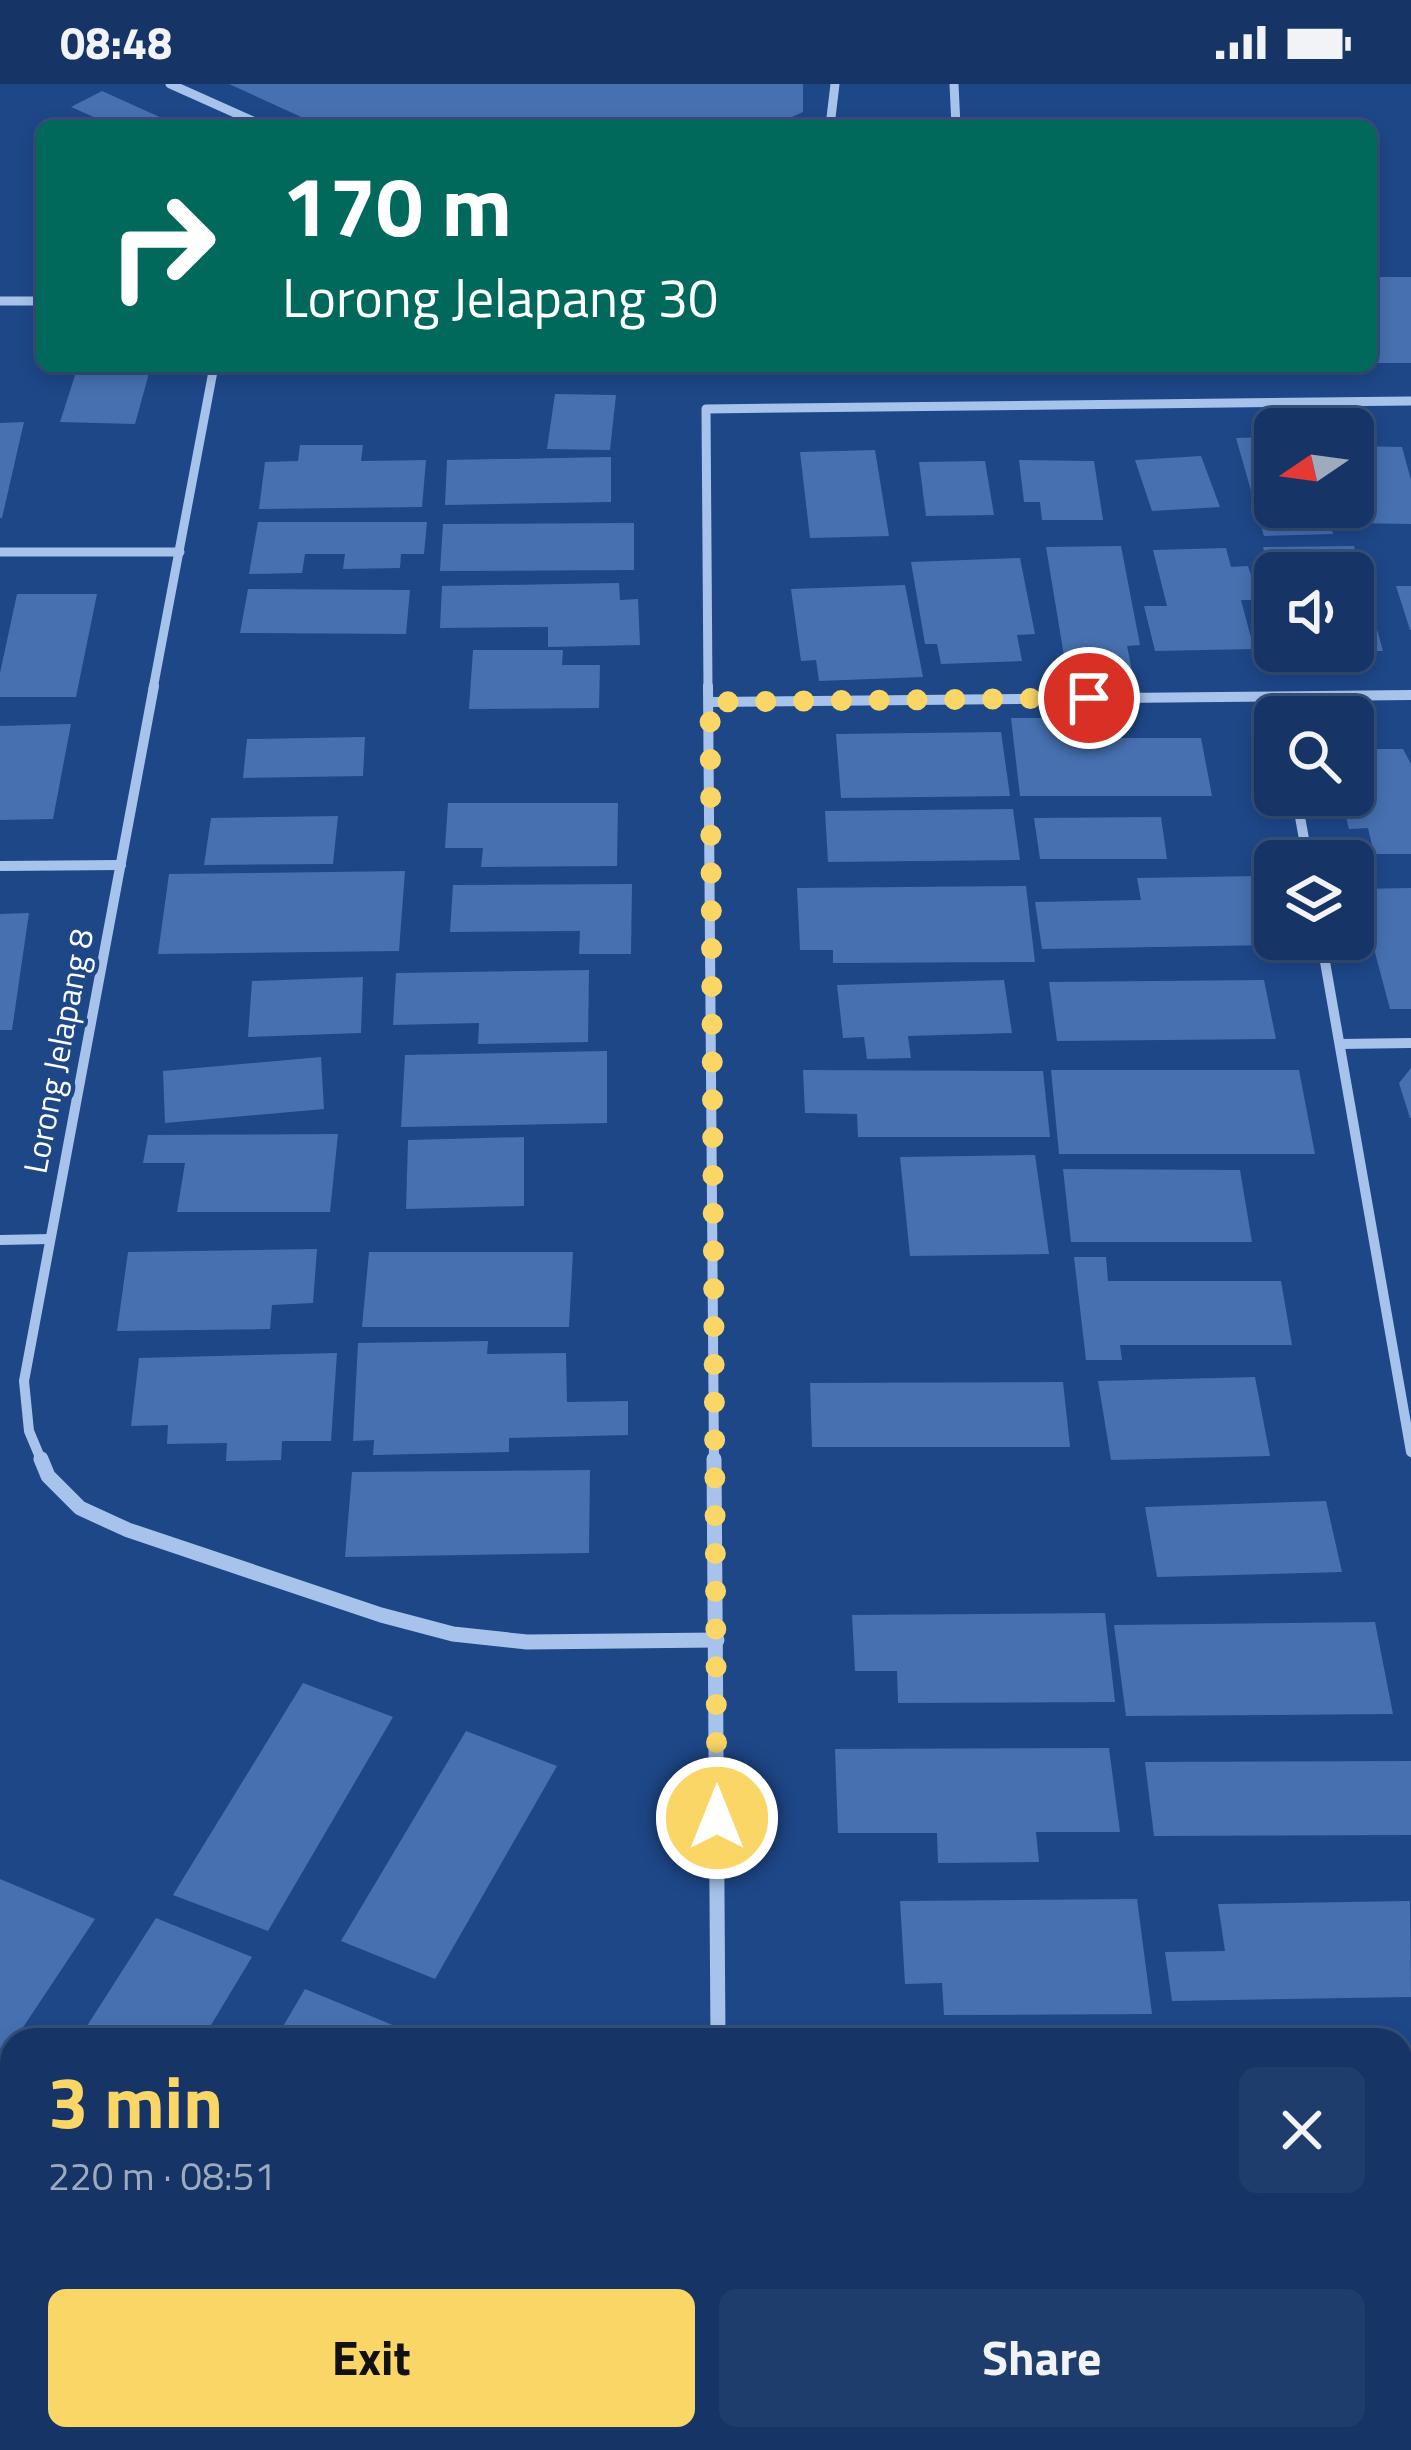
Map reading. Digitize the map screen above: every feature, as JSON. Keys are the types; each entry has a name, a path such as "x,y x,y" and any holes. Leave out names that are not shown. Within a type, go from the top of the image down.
{"street":[{"path":"170,84 251,120"},
{"path":"831,120 835,84"},
{"path":"954,84 956,120"},
{"path":"0,301 36,301"},
{"name":"Lorong Jelapang 8","path":"213,372 24,1381 28,1431 48,1476 80,1508 149,1537 382,1616 453,1634 526,1642 717,1640"},
{"path":"718,2028 706,409 1411,401"},
{"path":"0,552 180,552"},
{"path":"1345,696 1411,695"},
{"path":"710,702 1254,697"},
{"path":"0,866 121,865"},
{"path":"1325,960 1411,1452"},
{"path":"1340,1044 1411,1043"},
{"path":"0,1240 50,1239"}],"building":[{"path":"229,84 803,84 803,112 785,120 308,120"},
{"path":"102,91 164,119 100,120 71,107"},
{"path":"1377,277 1411,277 1411,363 1377,363"},
{"path":"76,372 149,372 135,424 60,422"},
{"path":"555,394 616,395 610,450 547,449"},
{"path":"24,422 2,518 0,518 0,423"},
{"path":"1236,438 1254,438 1254,501"},
{"path":"300,445 363,445 361,461 426,460 422,507 259,509 265,462 298,461"},
{"path":"1374,446 1402,447 1411,480 1411,524 1374,523"},
{"path":"875,450 889,536 810,538 800,452"},
{"path":"1201,456 1220,507 1152,511 1135,460"},
{"path":"611,457 611,502 445,505 447,460"},
{"path":"1019,460 1094,461 1103,520 1042,520 1040,502 1024,502"},
{"path":"985,461 994,515 926,516 919,462"},
{"path":"258,522 427,522 424,554 401,554 400,568 343,569 345,554 305,554 302,573 249,574"},
{"path":"634,523 634,570 440,571 443,524"},
{"path":"1262,528 1331,528 1333,534 1264,536"},
{"path":"1121,546 1140,645 1127,646 1133,675 1091,675 1086,655 1064,656 1046,547"},
{"path":"1354,546 1356,552 1264,552 1263,547"},
{"path":"1226,548 1231,567 1248,566 1254,600 1241,600 1254,649 1155,651 1144,606 1167,606 1153,550"},
{"path":"1020,558 1035,634 1017,635 1022,661 941,664 937,644 925,644 911,562"},
{"path":"619,583 620,600 638,599 640,645 548,647 548,627 440,628 442,586"},
{"path":"905,585 923,677 819,681 816,660 801,661 791,589"},
{"path":"1396,586 1411,586 1411,630 1410,630"},
{"path":"248,589 410,590 406,634 240,633"},
{"path":"17,594 97,594 76,697 0,697 0,673"},
{"path":"1374,618 1383,651 1374,651"},
{"path":"473,650 563,650 562,665 600,665 599,708 469,709"},
{"path":"1294,672 1363,673 1294,674"},
{"path":"1011,718 1063,718 1065,738 1201,738 1212,796 1020,796"},
{"path":"71,724 53,819 0,820 0,726"},
{"path":"1001,732 1010,796 841,798 836,734"},
{"path":"365,737 363,776 243,778 247,739"},
{"path":"1374,749 1403,749 1411,764 1411,854 1374,854 1368,828 1349,829 1346,816 1374,816"},
{"path":"448,803 618,803 617,866 481,867 483,848 445,848"},
{"path":"1013,809 1020,860 828,862 825,811"},
{"path":"338,816 333,864 204,865 211,818"},
{"path":"1161,817 1167,859 1040,859 1034,818"},
{"path":"405,871 399,951 158,954 169,874"},
{"path":"1254,876 1254,945 1042,949 1035,902 1141,900 1137,878"},
{"path":"632,884 631,954 579,954 580,931 450,932 453,885"},
{"path":"1026,886 1035,962 833,963 833,950 800,950 797,888"},
{"path":"1411,888 1411,1009 1390,1009 1374,949 1374,889"},
{"path":"29,913 12,1030 0,1030 0,914"},
{"path":"589,970 588,1042 478,1044 479,1023 393,1025 396,973"},
{"path":"363,977 361,1033 248,1037 252,981"},
{"path":"1004,980 1012,1033 908,1036 911,1058 867,1059 864,1037 843,1038 837,985"},
{"path":"1264,980 1276,1039 1057,1041 1049,982"},
{"path":"607,1051 607,1123 401,1127 405,1055"},
{"path":"321,1057 324,1109 165,1123 163,1071"},
{"path":"1411,1068 1411,1118 1410,1118 1399,1083"},
{"path":"803,1070 1043,1071 1050,1137 858,1137 857,1114 805,1113"},
{"path":"1051,1070 1299,1070 1315,1154 1059,1154"},
{"path":"338,1134 330,1212 177,1212 185,1163 143,1163 148,1135"},
{"path":"524,1137 524,1206 406,1209 408,1140"},
{"path":"1035,1155 1049,1254 910,1256 900,1157"},
{"path":"1063,1169 1240,1170 1252,1242 1071,1242"},
{"path":"317,1249 313,1303 272,1305 270,1329 117,1331 128,1252"},
{"path":"369,1252 573,1252 569,1327 362,1327"},
{"path":"1074,1257 1106,1257 1108,1281 1281,1281 1292,1345 1120,1345 1122,1360 1086,1360"},
{"path":"488,1341 487,1354 566,1353 567,1402 628,1401 628,1435 509,1438 509,1452 373,1455 374,1440 353,1441 358,1343"},
{"path":"337,1353 331,1441 282,1441 281,1460 226,1461 227,1443 167,1444 168,1425 131,1426 139,1358"},
{"path":"1255,1377 1270,1456 1111,1460 1098,1381"},
{"path":"1063,1382 1070,1447 812,1447 810,1383"},
{"path":"590,1470 589,1553 345,1557 352,1472"},
{"path":"1326,1501 1342,1572 1157,1577 1145,1507"},
{"path":"1105,1613 1115,1702 898,1703 897,1671 855,1671 852,1615"},
{"path":"1375,1622 1393,1714 1126,1716 1114,1625"},
{"path":"303,1683 393,1717 268,1931 173,1895"},
{"path":"466,1731 557,1766 435,1979 341,1941"},
{"path":"1109,1748 1120,1832 1036,1832 1039,1862 938,1863 937,1833 838,1833 835,1749"},
{"path":"1411,1761 1411,1835 1154,1836 1145,1762"},
{"path":"0,1879 95,1919 23,2028 0,2028"},
{"path":"1137,1899 1152,2014 944,2015 942,1983 905,1984 900,1901"},
{"path":"1410,1901 1411,1997 1172,2001 1165,1952 1225,1951 1218,1904"},
{"path":"156,1918 252,1957 209,2028 86,2028"},
{"path":"305,1989 395,2026 394,2028 282,2028"}],"route":[{"path":"717,1818 710,702 1089,698"}]}
